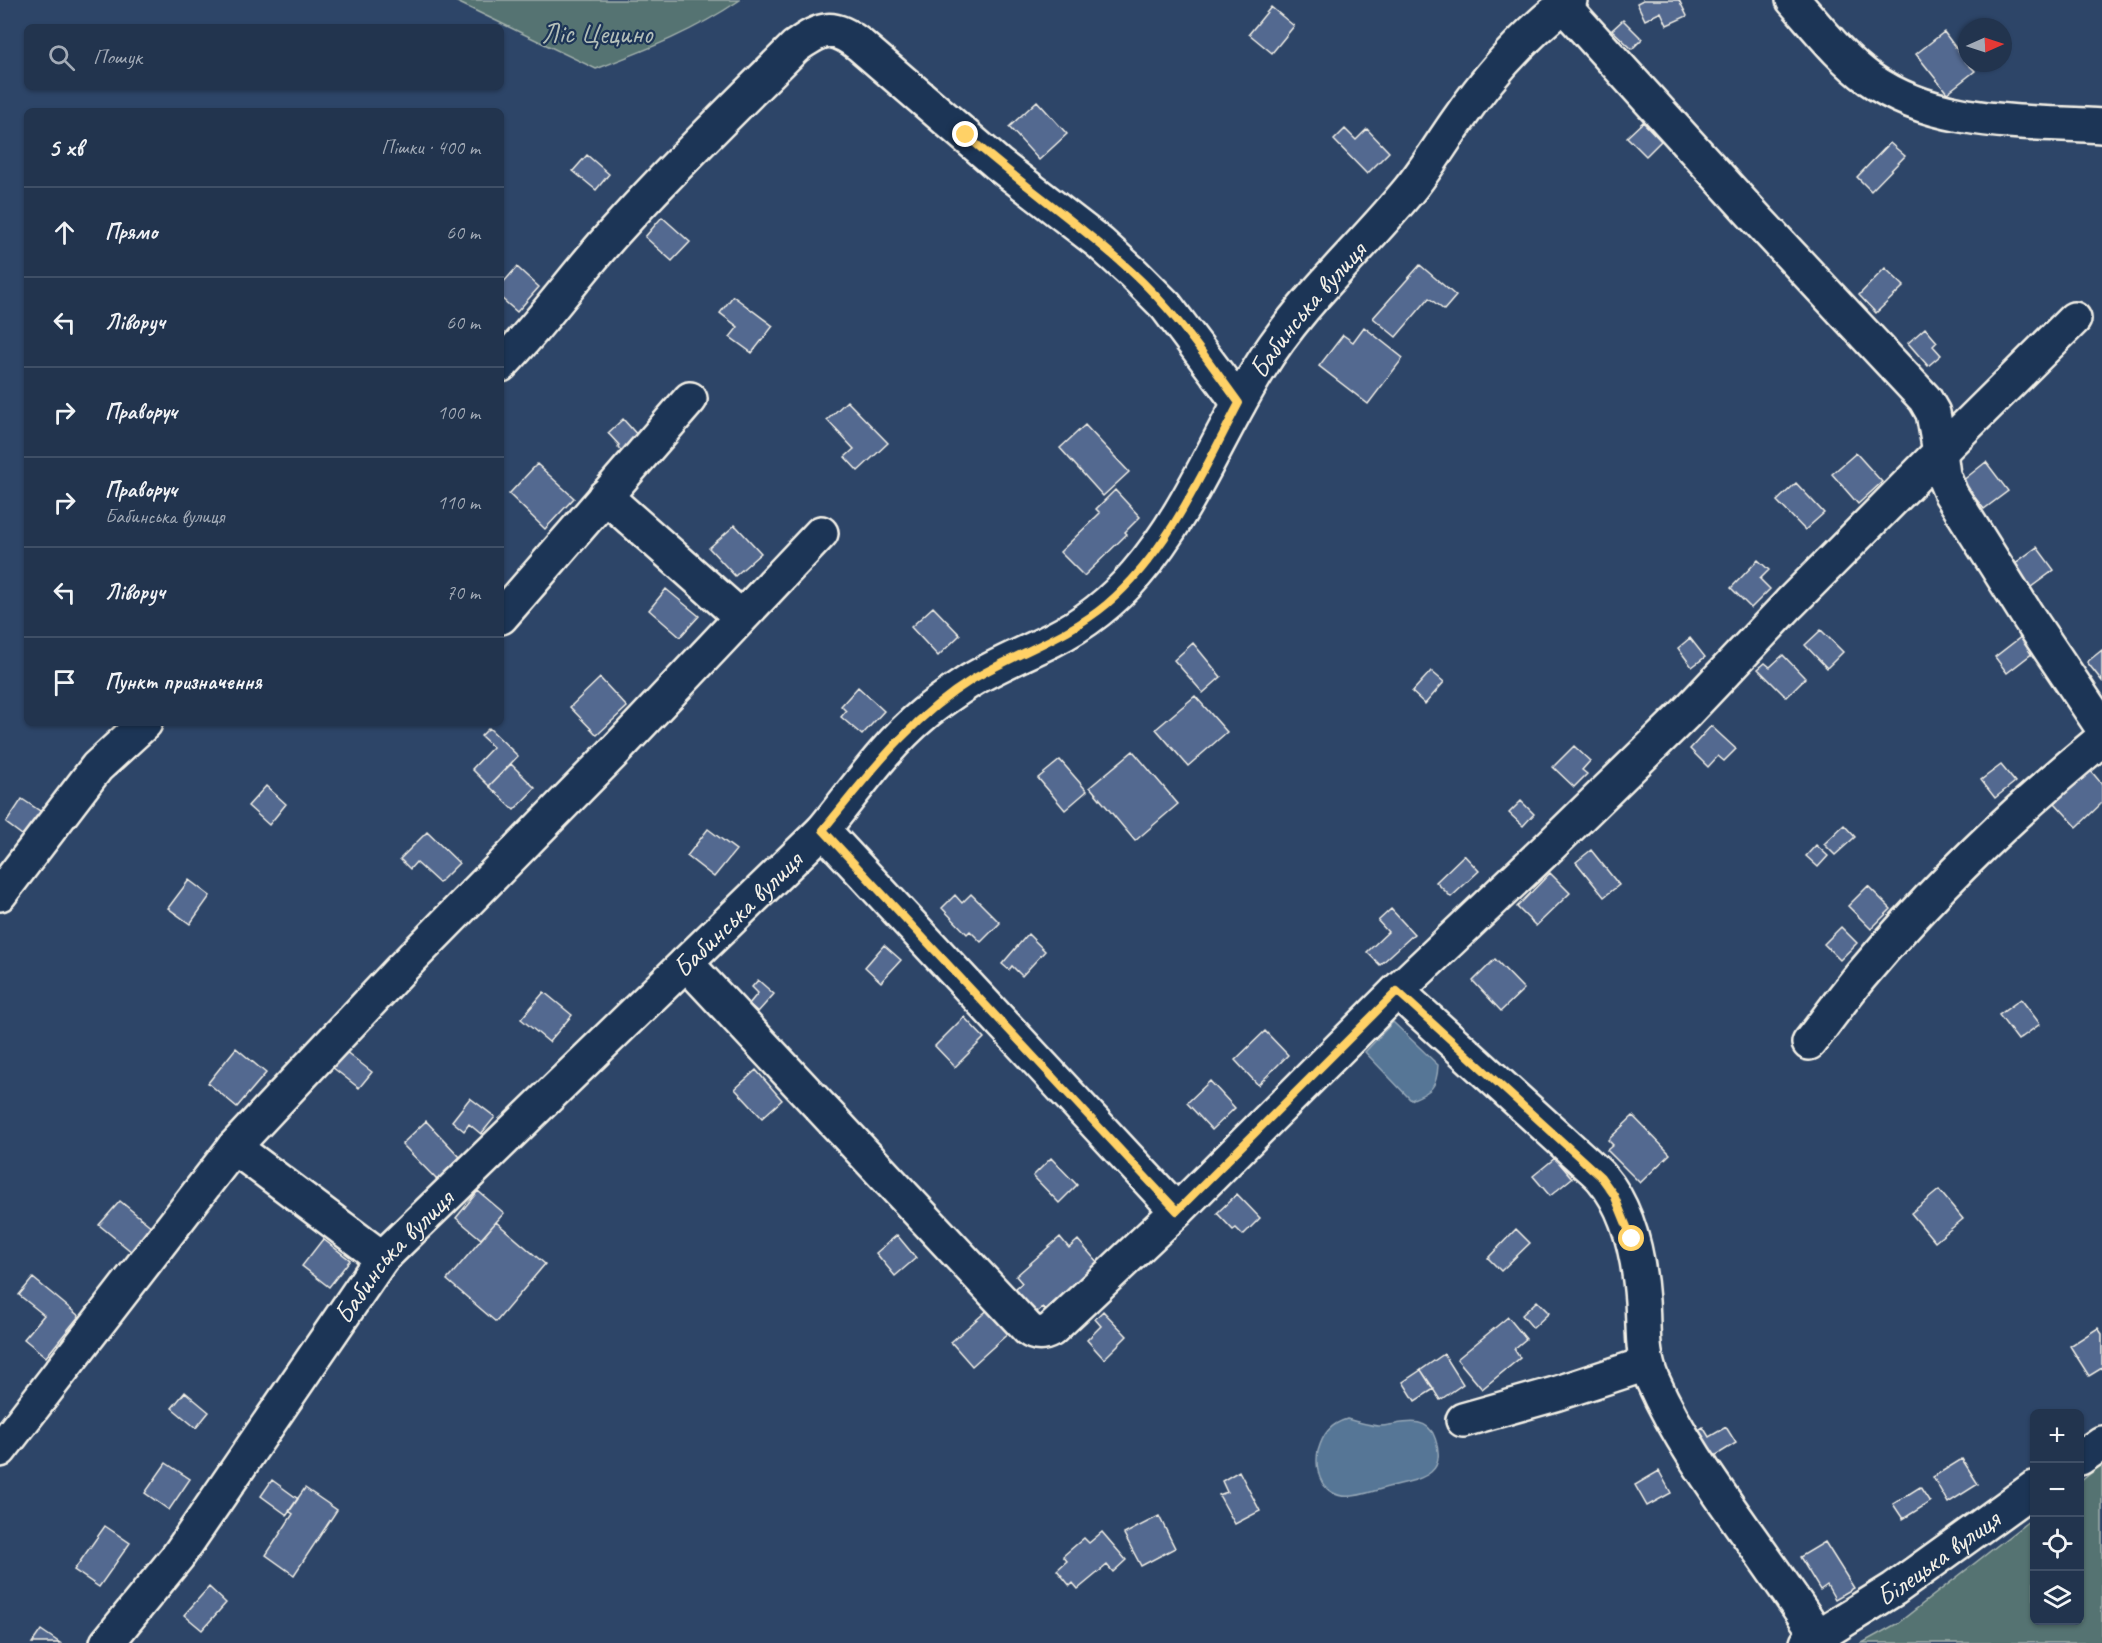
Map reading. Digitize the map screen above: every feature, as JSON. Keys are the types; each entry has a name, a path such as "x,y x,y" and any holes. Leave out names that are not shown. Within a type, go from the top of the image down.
{"street":[{"path":"1793,0 1852,64 1870,79 1904,99 1940,112 2102,126"},
{"path":"1566,3 1755,217 1925,399 1933,412 1942,475 1951,495 2102,727"},
{"name":"Бабинська вулиця","path":"107,1643 178,1556 382,1258 823,830 888,751 923,715 971,681 1003,662 1067,632 1107,604 1122,589 1152,554 1178,518 1239,403 1298,312 1409,190 1506,56 1566,3"},
{"path":"504,362 618,227 682,160 795,47 811,36 832,30 844,33 860,45 998,164 1100,243 1134,273 1166,306 1239,403"},
{"path":"686,963 1028,1329 1035,1334 1043,1334 1051,1330 1177,1211 1397,991 1685,714 1789,604 2074,319"},
{"path":"504,614 690,399"},
{"path":"605,496 741,617"},
{"path":"0,1450 234,1147 400,970 615,751 821,533"},
{"path":"0,894 97,767 142,726"},
{"path":"1809,1043 1864,972 1914,915 2045,786 2102,739"},
{"path":"823,830 1177,1211"},
{"path":"1397,991 1582,1159 1601,1177 1614,1195 1632,1239 1639,1271 1642,1344 1653,1382 1692,1452 1813,1640"},
{"path":"234,1147 382,1258"},
{"path":"1463,1420 1555,1394 1646,1364"},
{"path":"2084,1455 2102,1443"},
{"name":"Білецька вулиця","path":"1813,1640 1894,1588 2030,1491"}],"green space":[{"name":"Ліс Цецино","path":"453,0 740,0 687,31 596,69"},
{"path":"2102,1464 2102,1643 1862,1643 1898,1623 2030,1520 2030,1625 2084,1625 2084,1479"}],"water":[{"path":"1393,1022 1438,1065 1432,1088 1411,1100 1365,1052"},
{"path":"1347,1419 1378,1426 1411,1422 1425,1425 1431,1430 1438,1451 1434,1469 1421,1478 1361,1495 1343,1496 1328,1490 1320,1478 1317,1466 1318,1451 1328,1430"}],"building":[{"path":"1643,0 1679,0 1687,16 1667,25 1661,12 1645,20 1637,3"},
{"path":"1271,7 1294,26 1272,53 1249,34"},
{"path":"1623,20 1642,39 1632,49 1612,30"},
{"path":"1944,32 1958,51 1958,72 1974,72 1947,93 1916,54"},
{"path":"1037,101 1067,134 1039,160 1009,127"},
{"path":"1643,122 1661,141 1646,156 1627,137"},
{"path":"1345,129 1356,140 1367,129 1389,152 1367,174 1334,140"},
{"path":"1890,143 1905,156 1871,191 1857,177"},
{"path":"587,155 609,174 596,190 573,171"},
{"path":"662,217 690,242 672,261 645,237"},
{"path":"1420,265 1456,296 1444,310 1429,298 1396,337 1373,318"},
{"path":"517,267 539,287 517,312 504,301 504,282"},
{"path":"1885,268 1904,286 1876,313 1859,295"},
{"path":"733,296 773,326 752,353 730,337 738,327 720,313"},
{"path":"1364,327 1403,358 1368,404 1319,366 1343,335 1353,342"},
{"path":"1925,328 1937,342 1933,346 1941,355 1928,366 1908,343"},
{"path":"847,401 888,443 858,471 845,457 854,449 827,420"},
{"path":"623,419 639,437 623,453 608,433"},
{"path":"1085,425 1129,472 1103,496 1060,448"},
{"path":"1856,453 1882,482 1858,504 1832,474"},
{"path":"1986,462 2008,491 1984,509 1962,481"},
{"path":"537,464 574,498 545,529 509,494"},
{"path":"1796,483 1824,513 1805,530 1777,501"},
{"path":"1115,490 1140,517 1125,532 1127,534 1084,576 1060,552 1100,513 1096,509"},
{"path":"735,525 761,553 735,576 709,548"},
{"path":"2037,547 2054,570 2027,590 2010,567"},
{"path":"1758,560 1769,570 1760,579 1770,589 1751,608 1731,588"},
{"path":"666,589 699,616 680,637 649,610"},
{"path":"933,607 960,635 938,656 911,627"},
{"path":"1821,630 1843,652 1827,668 1805,645"},
{"path":"2022,636 2034,652 2007,673 1995,657"},
{"path":"1690,638 1705,657 1692,667 1678,648"},
{"path":"1193,643 1221,677 1203,693 1174,660"},
{"path":"2102,650 2102,681 2087,662"},
{"path":"1783,655 1805,678 1786,697 1758,669 1765,663 1770,667"},
{"path":"1431,671 1444,682 1425,704 1412,692"},
{"path":"600,678 627,707 597,735 570,707"},
{"path":"858,687 884,711 862,735 841,717 846,711 841,706"},
{"path":"1195,696 1227,732 1188,766 1156,729"},
{"path":"1711,726 1736,749 1724,761 1718,756 1708,767 1690,749"},
{"path":"489,728 518,756 489,786 472,769 493,747 481,736"},
{"path":"1574,746 1590,761 1582,770 1587,774 1574,787 1553,767"},
{"path":"1133,751 1178,804 1135,841 1090,787"},
{"path":"1060,760 1087,791 1065,810 1038,778"},
{"path":"511,764 535,788 514,810 489,786"},
{"path":"2001,765 2015,782 1995,798 1981,780"},
{"path":"2090,770 2102,784 2102,803 2077,827 2055,803"},
{"path":"266,786 286,804 269,825 248,806"},
{"path":"22,799 43,813 26,838 6,823"},
{"path":"1521,801 1534,814 1523,826 1509,813"},
{"path":"1844,825 1855,837 1835,855 1824,844"},
{"path":"708,829 736,850 714,877 687,856"},
{"path":"427,832 459,863 439,883 416,862 410,869 400,859"},
{"path":"1816,845 1828,856 1818,867 1806,856"},
{"path":"1591,850 1619,885 1604,897 1576,862"},
{"path":"1464,855 1479,871 1451,897 1436,882"},
{"path":"1550,873 1570,893 1536,926 1517,907"},
{"path":"189,880 210,896 190,924 168,908"},
{"path":"1868,886 1891,909 1871,929 1848,906"},
{"path":"971,894 1000,923 981,942 970,931 967,934 942,908 955,895 962,903"},
{"path":"1391,909 1414,934 1380,965 1367,952 1388,932 1378,921"},
{"path":"1841,927 1857,943 1840,960 1824,944"},
{"path":"1028,934 1045,951 1022,976 1012,966 1009,970 1002,964"},
{"path":"884,945 901,960 881,982 865,967"},
{"path":"1495,959 1524,989 1501,1011 1473,981"},
{"path":"758,980 774,994 758,1012 749,1004 758,993 752,987"},
{"path":"544,992 572,1015 549,1042 521,1019"},
{"path":"2021,999 2040,1024 2018,1040 1999,1015"},
{"path":"964,1017 984,1038 955,1067 935,1046"},
{"path":"1265,1031 1288,1055 1258,1085 1235,1060"},
{"path":"236,1048 266,1073 237,1107 208,1083"},
{"path":"345,1051 372,1072 359,1088 332,1067"},
{"path":"756,1070 782,1100 762,1118 735,1089"},
{"path":"1210,1081 1235,1108 1212,1130 1187,1103"},
{"path":"470,1098 495,1117 481,1134 469,1124 464,1131 452,1121"},
{"path":"1633,1116 1670,1154 1640,1183 1607,1150 1613,1145 1608,1140"},
{"path":"426,1121 460,1157 437,1180 402,1144"},
{"path":"1051,1158 1077,1185 1059,1203 1033,1176"},
{"path":"1555,1158 1572,1178 1550,1196 1533,1176"},
{"path":"1939,1190 1963,1219 1935,1242 1911,1213"},
{"path":"478,1191 504,1213 481,1239 456,1218"},
{"path":"1237,1194 1260,1218 1243,1235 1236,1228 1233,1230 1217,1213"},
{"path":"120,1201 153,1228 132,1252 99,1225"},
{"path":"496,1222 545,1264 496,1322 447,1280"},
{"path":"1516,1229 1530,1243 1501,1271 1488,1258"},
{"path":"897,1235 916,1258 895,1276 876,1253"},
{"path":"1060,1237 1069,1248 1078,1240 1098,1263 1045,1310 1043,1307 1031,1317 1010,1293 1022,1283 1016,1276"},
{"path":"323,1239 350,1260 329,1287 302,1266"},
{"path":"33,1278 79,1316 46,1357 24,1339 44,1315 19,1295"},
{"path":"1537,1301 1549,1313 1533,1328 1522,1315"},
{"path":"991,1307 1012,1330 972,1366 951,1342"},
{"path":"1103,1311 1127,1336 1104,1359 1087,1340 1101,1326 1095,1319"},
{"path":"1508,1317 1526,1339 1514,1349 1520,1358 1482,1389 1457,1359"},
{"path":"2098,1328 2102,1334 2102,1368 2089,1376 2070,1346"},
{"path":"1444,1354 1463,1384 1440,1400 1421,1370"},
{"path":"1421,1370 1434,1389 1415,1401 1403,1382"},
{"path":"185,1392 209,1412 196,1428 172,1408"},
{"path":"1703,1427 1709,1437 1726,1427 1736,1443 1702,1464 1686,1438"},
{"path":"1962,1459 1978,1484 1948,1503 1933,1477"},
{"path":"166,1463 190,1479 169,1510 145,1493"},
{"path":"1239,1471 1260,1511 1235,1524 1219,1495 1227,1492 1222,1481"},
{"path":"1659,1471 1671,1493 1647,1506 1635,1485"},
{"path":"272,1480 298,1499 287,1515 261,1496"},
{"path":"1920,1487 1930,1502 1903,1519 1893,1504"},
{"path":"305,1488 337,1510 294,1575 266,1555 293,1514 289,1511"},
{"path":"1159,1516 1175,1548 1141,1566 1124,1534"},
{"path":"105,1526 130,1543 99,1587 74,1570"},
{"path":"1102,1532 1126,1560 1113,1572 1107,1565 1078,1589 1073,1583 1070,1586 1057,1570 1067,1561 1063,1556 1084,1538 1089,1543"},
{"path":"1825,1542 1854,1588 1835,1599 1827,1585 1820,1590 1800,1557"},
{"path":"209,1587 226,1603 202,1630 184,1615"},
{"path":"41,1630 60,1643 32,1643"}],"route":[{"path":"966,135 998,164 1100,243 1134,273 1166,306 1239,403 1182,511 1137,574 1107,604 1067,632 1003,662 971,681 923,715 888,751 823,830 1177,1211 1397,991 1601,1177 1622,1211 1632,1239"}]}
